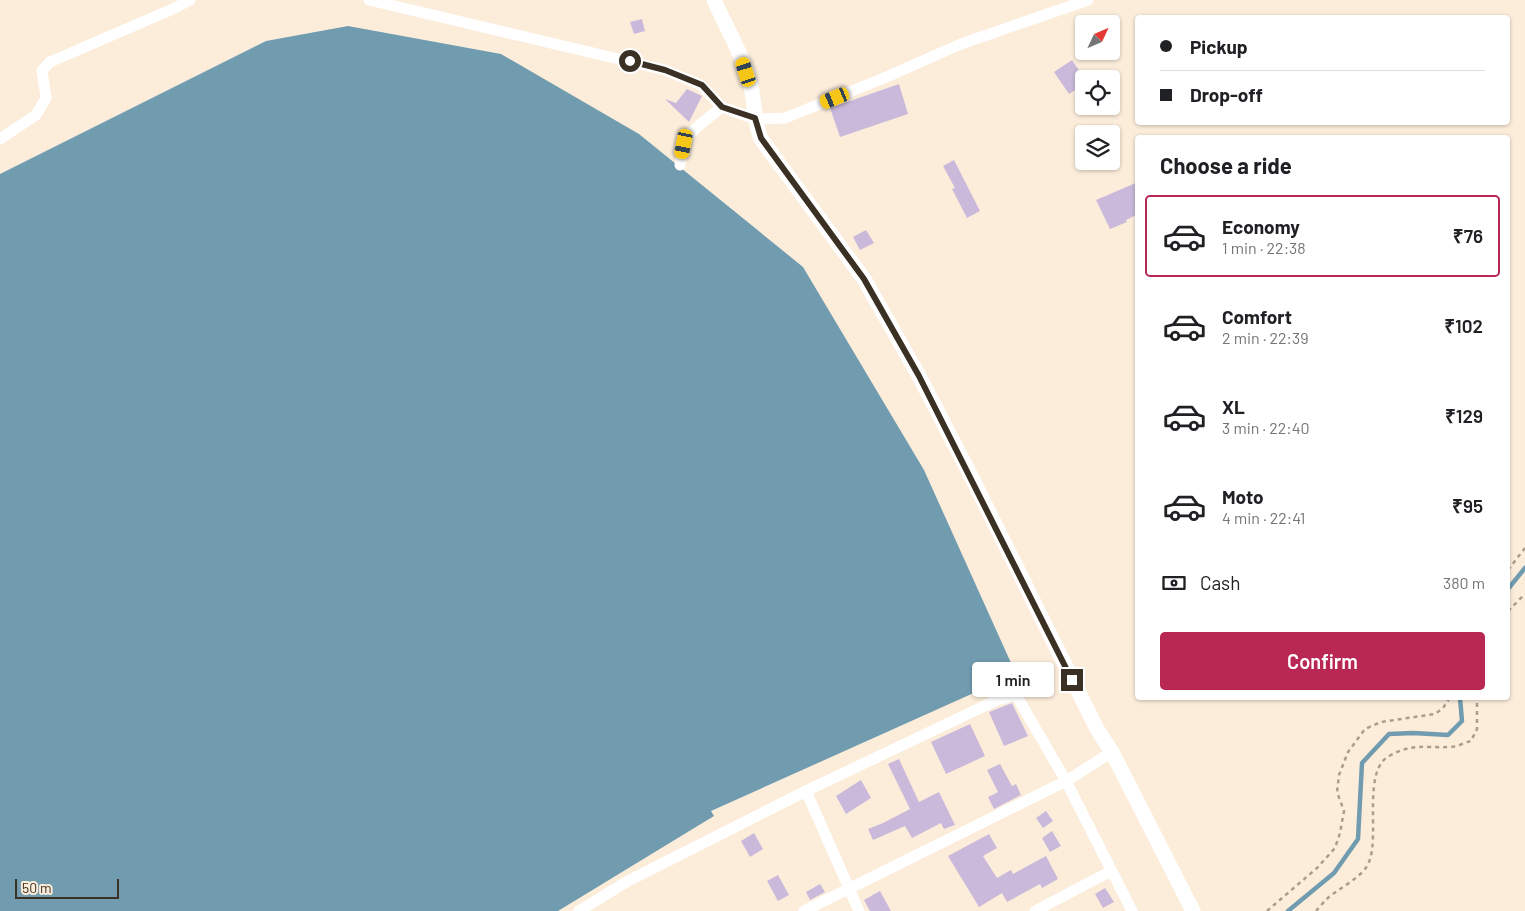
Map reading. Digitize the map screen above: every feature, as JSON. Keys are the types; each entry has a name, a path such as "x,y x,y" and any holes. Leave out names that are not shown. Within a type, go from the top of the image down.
{"street":[{"path":"0,140 36,115 46,98 42,71 50,62 190,0"},
{"path":"369,0 665,70 702,85 722,107 755,118 786,118 961,44 1088,0"},
{"path":"714,0 743,60 761,138 864,279 919,376 1097,729 1112,752 1193,911"},
{"path":"680,165 684,144 691,134 722,107"},
{"path":"579,911 628,880 806,792 1015,693 1066,781 1132,911"},
{"path":"804,911 1066,781 1112,752"},
{"path":"806,792 860,911"},
{"path":"1035,911 1111,871"}],"path":[{"path":"1510,567 1525,548"},
{"path":"1510,609 1525,594"},
{"path":"1267,911 1317,868 1334,848 1340,833 1344,811 1338,792 1339,775 1348,752 1365,729 1381,722 1435,714 1443,708 1448,700"},
{"path":"1316,911 1329,897 1351,882 1369,864 1373,842 1376,772 1386,758 1406,748 1426,746 1451,747 1471,741 1477,729 1477,700"}],"water":[{"path":"348,26 501,54 639,134 803,267 924,470 1016,674 711,811 714,816 558,911 0,911 0,174 266,41"}],"building":[{"path":"642,19 645,31 634,34 630,22"},
{"path":"1072,60 1079,70 1075,70 1075,90 1069,94 1054,72"},
{"path":"899,84 908,114 840,137 830,108"},
{"path":"687,89 702,96 689,122 665,99 676,103"},
{"path":"954,160 980,211 967,218 952,189 955,188 943,166"},
{"path":"1135,183 1135,216 1126,220 1127,222 1110,229 1096,200"},
{"path":"866,230 874,243 860,250 853,237"},
{"path":"1012,703 1028,736 1004,746 989,712"},
{"path":"970,724 985,756 946,774 931,742"},
{"path":"899,759 919,802 939,792 955,825 944,829 941,823 912,838 905,826 873,840 868,829 910,809 888,764"},
{"path":"1000,764 1012,786 1016,784 1021,795 994,809 988,797 998,792 987,770"},
{"path":"861,780 871,798 846,814 836,796"},
{"path":"1046,811 1053,821 1043,828 1036,818"},
{"path":"1052,831 1061,846 1050,852 1042,838"},
{"path":"754,833 763,849 750,857 741,841"},
{"path":"989,834 997,848 983,856 997,878 1011,870 1013,874 1046,856 1058,879 1042,888 1040,884 1007,902 1002,893 979,907 948,856"},
{"path":"778,875 789,895 778,901 767,881"},
{"path":"820,884 825,892 810,900 806,892"},
{"path":"1105,888 1114,902 1103,908 1095,894"},
{"path":"880,891 891,911 870,911 864,900"}],"waterway":[{"path":"1510,587 1525,568"},
{"path":"1288,911 1334,873 1358,839 1362,763 1389,734 1448,735 1462,721 1460,700"}],"route":[{"path":"630,61 665,70 702,85 722,107 755,118 757,130 773,157 864,279 919,376 1072,680"}]}
